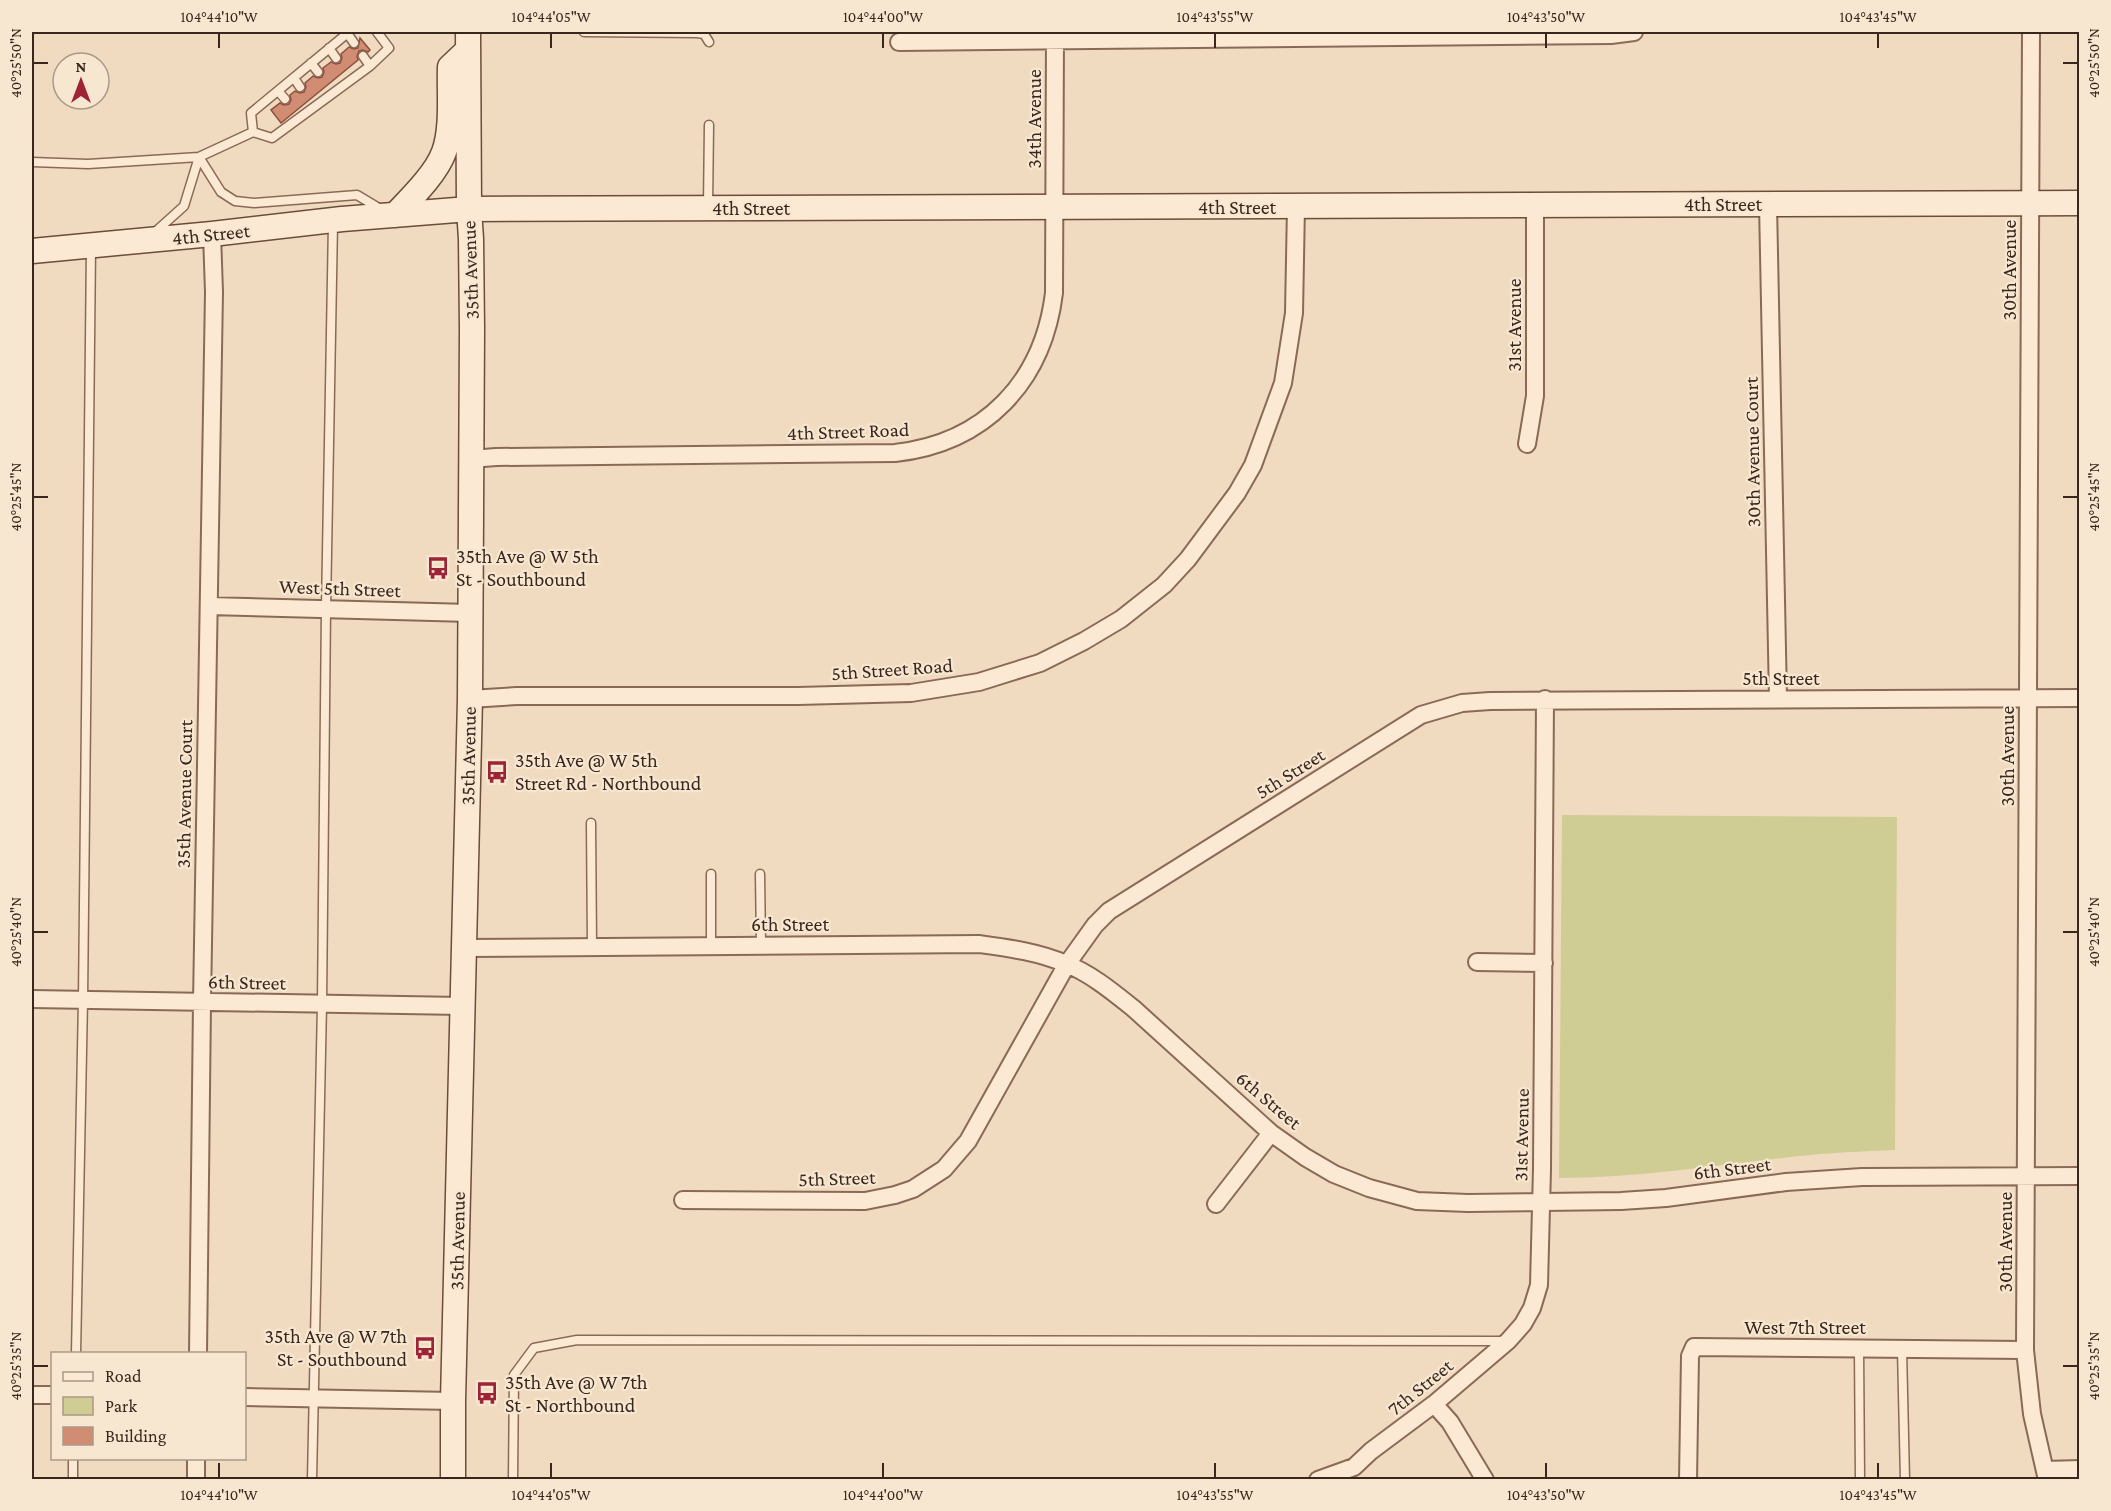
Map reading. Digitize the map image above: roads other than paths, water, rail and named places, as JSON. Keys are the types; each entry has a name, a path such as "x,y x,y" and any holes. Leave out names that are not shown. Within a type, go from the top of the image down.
{"main road":[{"name":"35th Avenue","path":"453,1479 470,699 472,330 468,41"},
{"path":"392,215 419,189 443,154 448,138 450,67 468,41"},
{"name":"4th Street","path":"32,251 333,220 469,209 2079,203"}],"street":[{"path":"899,42 1055,36 1611,35 1634,32"},
{"name":"30th Avenue","path":"2031,32 2025,1350 2032,1414 2046,1474"},
{"name":"34th Avenue","path":"1054,207 1055,36"},
{"name":"30th Avenue Court","path":"1768,204 1778,699"},
{"name":"31st Avenue","path":"1527,444 1534,396 1536,205"},
{"name":"5th Street Road","path":"470,699 517,696 798,696 911,693 979,682 1040,663 1121,619 1164,585 1188,559 1237,493 1253,465 1283,383 1294,313 1296,206"},
{"name":"4th Street Road","path":"471,459 895,453 914,451 950,440 1001,407 1030,369 1041,346 1052,315 1054,207"},
{"name":"35th Avenue Court","path":"198,1352 214,292 212,234"},
{"name":"West 5th Street","path":"209,606 470,613"},
{"name":"5th Street","path":"683,1200 865,1201 913,1189 944,1169 968,1141 1067,964 1095,925 1109,911 1421,715 1462,703 1490,700 2079,698"},
{"name":"31st Avenue","path":"1532,1308 1539,1286 1541,1202 1545,699"},
{"name":"6th Street","path":"463,948 979,944 1021,950 1067,964 1110,990 1271,1132 1305,1157 1369,1188 1417,1201 1621,1201 1666,1198 1786,1182 1862,1177 2079,1176"},
{"path":"1478,962 1544,963"},
{"name":"6th Street","path":"32,999 462,1006"},
{"path":"1216,1204 1271,1132"},
{"name":"7th Street","path":"1318,1479 1338,1476 1354,1467 1371,1451 1434,1404 1508,1341 1523,1324 1532,1308"},
{"name":"West 7th Street","path":"1688,1479 1690,1356 1694,1347 2025,1350"},
{"path":"32,1395 51,1395"},
{"path":"246,1396 453,1401"},
{"path":"1434,1404 1450,1422 1485,1479"},
{"path":"196,1460 196,1479"},
{"path":"2046,1474 2079,1469"}],"lane":[{"path":"253,132 251,114 348,32 354,43"},
{"path":"32,162 88,164 199,157 253,132 272,138 297,114 354,78 389,48 377,32"},
{"path":"584,32 697,32 704,34 709,42"},
{"path":"329,48 336,58"},
{"path":"363,56 370,66"},
{"path":"311,63 318,72"},
{"path":"346,70 354,78"},
{"path":"294,78 300,87"},
{"path":"327,85 333,93"},
{"path":"278,91 285,99"},
{"path":"708,208 709,125"},
{"path":"199,157 221,192 235,201 254,203 357,195 392,215"},
{"path":"146,240 184,206 199,157"},
{"path":"312,1479 322,1004 333,220"},
{"path":"76,1352 83,1000 91,245"},
{"path":"591,823 592,946"},
{"path":"711,874 711,945"},
{"path":"760,874 761,945"},
{"path":"513,1479 514,1375 534,1348 577,1340 1508,1341"},
{"path":"1859,1349 1860,1479"},
{"path":"1902,1349 1905,1479"},
{"path":"73,1479 74,1460"}],"place":[{"name":"35th Ave @ W 5th St - Southbound","path":"438,568"},
{"name":"35th Ave @ W 5th Street Rd - Northbound","path":"497,772"},
{"name":"35th Ave @ W 7th St - Southbound","path":"425,1348"},
{"name":"35th Ave @ W 7th St - Northbound","path":"487,1393"}]}
